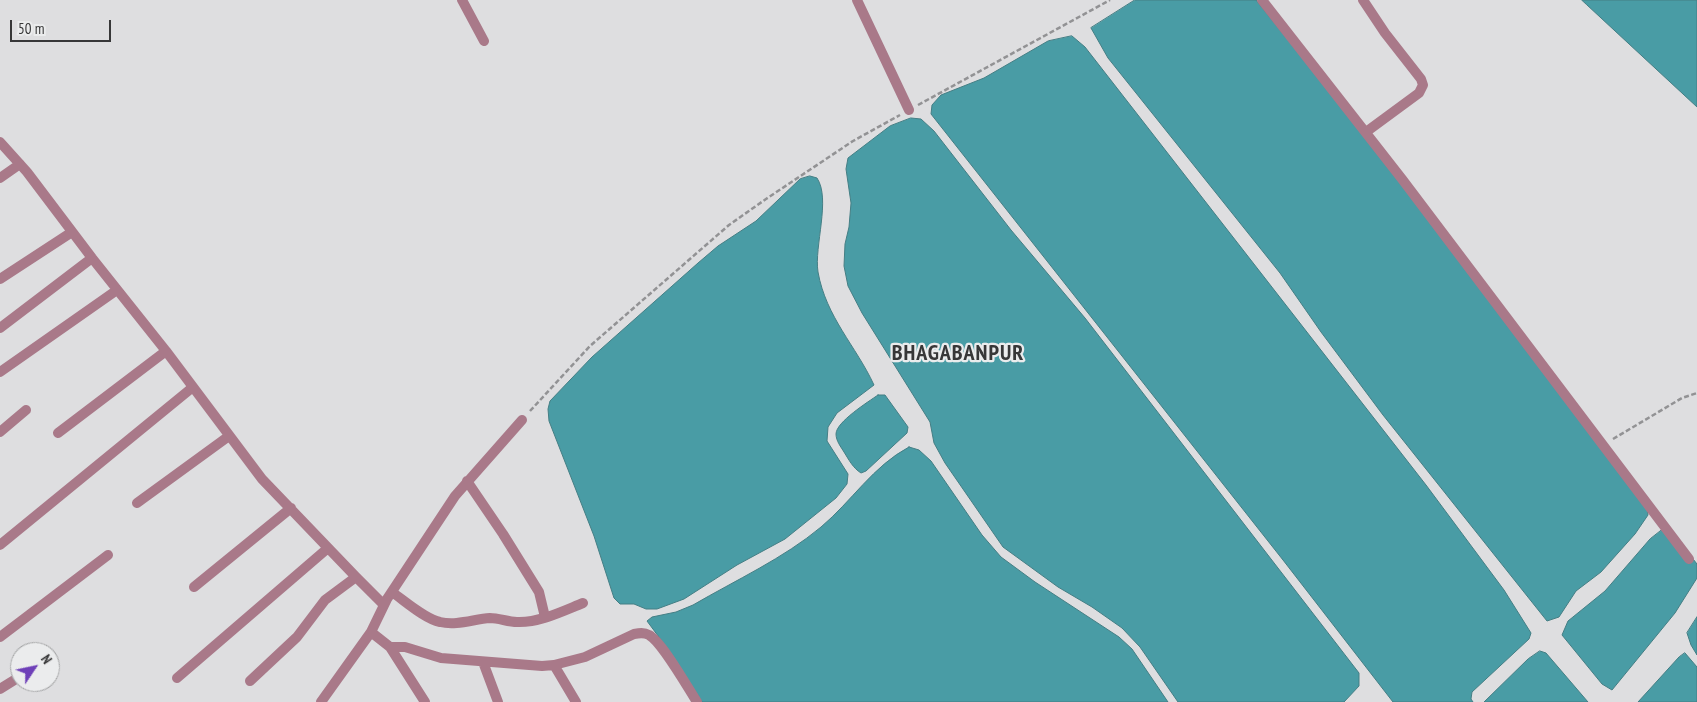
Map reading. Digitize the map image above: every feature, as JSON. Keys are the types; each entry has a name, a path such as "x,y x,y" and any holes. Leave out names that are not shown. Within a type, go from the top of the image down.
{"street":[{"path":"462,0 484,41"},
{"path":"857,0 909,110"},
{"path":"1262,0 1366,132 1688,559"},
{"path":"1363,0 1385,33 1416,71 1422,85 1419,92 1366,132"},
{"path":"0,142 20,164 116,290 166,351 262,479 384,605"},
{"path":"0,178 20,164"},
{"path":"0,279 72,232"},
{"path":"0,328 92,258"},
{"path":"0,372 116,290"},
{"path":"58,433 166,351"},
{"path":"0,545 193,387"},
{"path":"0,432 26,410"},
{"path":"321,702 371,632 392,592 455,496 467,480 522,420"},
{"path":"137,503 228,436"},
{"path":"467,480 533,581 542,600 545,618"},
{"path":"194,587 291,508"},
{"path":"177,678 328,548"},
{"path":"0,636 108,555"},
{"path":"250,681 297,637 325,600 356,578"},
{"path":"392,592 439,622 448,623 491,618 517,622 545,618 583,603"},
{"path":"371,632 390,648 425,702"},
{"path":"390,648 405,647 441,658 531,666 554,665 585,657 634,634 642,633 650,635 674,665 696,702"},
{"path":"483,662 498,702"},
{"path":"554,665 576,702"}],"path":[{"path":"522,420 590,346 729,225 766,198 854,141 1110,0"},
{"path":"1602,445 1682,398 1697,393"}],"water":[{"path":"1135,0 1256,0 1381,156 1647,507 1648,515 1635,534 1601,572 1576,591 1559,617 1547,621 1383,415 1280,273 1108,58 1091,28"},
{"path":"1582,0 1697,0 1697,107 1587,5"},
{"path":"1072,36 1085,47 1426,485 1504,590 1531,633 1529,639 1472,692 1471,699 1473,702 1393,702 931,114 932,105 941,95 984,78 1048,41"},
{"path":"911,118 921,119 934,131 1011,230 1085,318 1359,673 1359,686 1344,702 1178,702 1140,647 1122,628 1058,587 1003,547 945,463 934,443 930,422 862,313 848,286 844,266 851,203 846,169 848,158 890,126"},
{"path":"810,176 817,178 823,198 817,261 822,288 834,317 874,385 837,413 828,427 827,441 848,474 847,484 836,498 785,539 737,565 684,599 657,609 646,609 634,604 620,604 614,598 594,536 549,421 548,409 550,401 592,357 698,263 718,246 756,221 800,179"},
{"path":"878,395 885,395 908,427 907,433 866,471 861,473 849,461 839,444 836,434 837,429 860,407"},
{"path":"909,447 919,450 931,461 982,535 1001,557 1035,582 1119,637 1132,649 1168,702 702,702 670,652 647,621 652,617 676,612 693,605 791,549 832,517 884,464"},
{"path":"1667,526 1697,564 1697,578 1675,613 1612,690 1602,684 1562,635 1568,621 1605,591 1650,539"},
{"path":"1697,617 1697,655 1687,633"},
{"path":"1540,651 1546,653 1588,702 1484,702 1528,659"},
{"path":"1685,653 1697,667 1697,702 1638,702 1679,657"}],"district":[{"name":"BHAGABANPUR","path":"958,354"}]}
